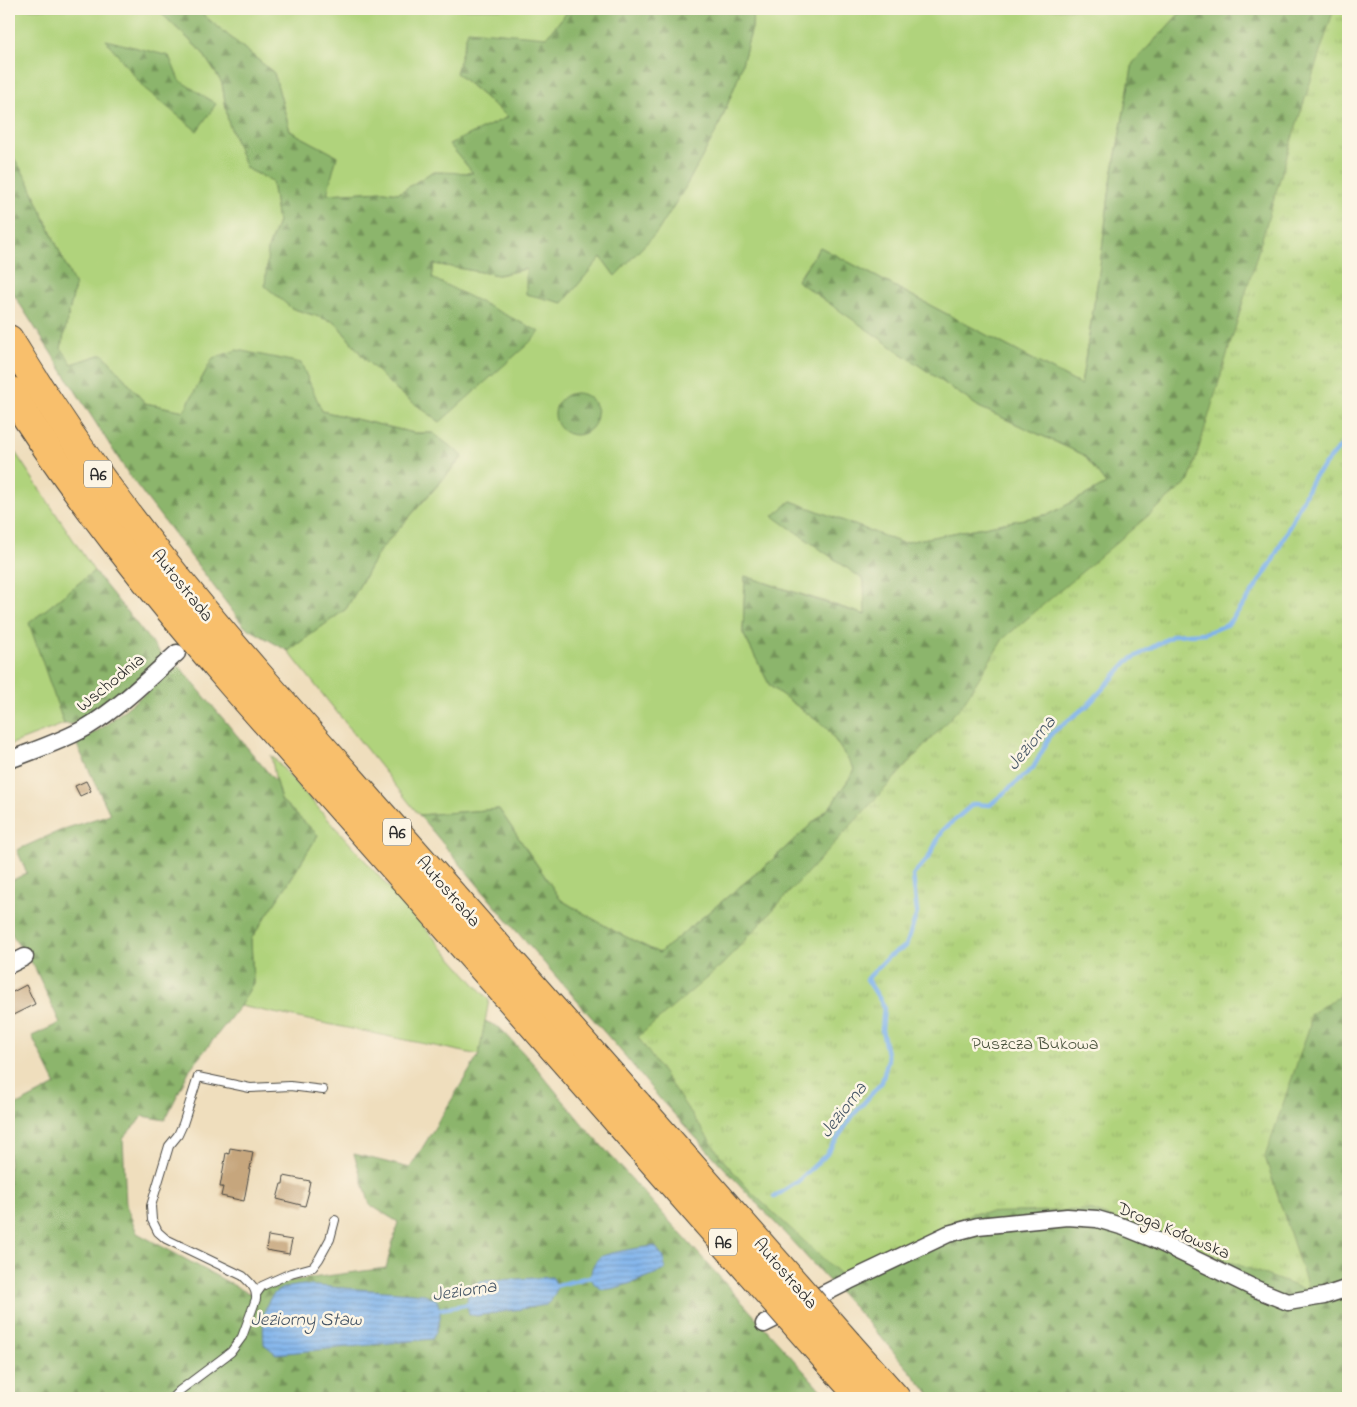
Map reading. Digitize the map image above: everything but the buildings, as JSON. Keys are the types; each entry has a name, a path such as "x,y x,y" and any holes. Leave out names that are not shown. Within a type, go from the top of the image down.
{"highway":[{"name":"Autostrada","path":"9,340 56,414 147,541 187,611"},
{"name":"Autostrada","path":"9,390 43,442 119,548 187,611 408,884 512,1002 628,1114 838,1352 896,1398"},
{"name":"Autostrada","path":"220,651 420,858 530,982 628,1114"},
{"name":"Autostrada","path":"838,1352 861,1398"}],"street":[{"name":"Wschodnia","path":"9,760 86,728 129,696 177,653"},
{"path":"9,964 25,957"},
{"name":"Droga Kołowska","path":"764,1324 948,1234 978,1226 1067,1217 1097,1219 1124,1227 1152,1238 1288,1302 1324,1296 1348,1288"}],"lane":[{"path":"420,858 452,908"},
{"path":"408,884 446,915"},
{"path":"492,952 530,982"},
{"path":"483,956 512,1002"},
{"path":"172,1398 231,1352 242,1337 256,1299 253,1286 243,1276 166,1239 158,1232 152,1220 151,1206 170,1146 183,1124 198,1077 250,1088 290,1086 324,1090"},
{"path":"256,1293 262,1286 291,1273 313,1267 330,1239 336,1220"}],"green space":[{"path":"9,9 162,9 163,15 202,52 222,83 228,121 246,168 272,181 278,222 268,249 291,308 335,322 364,358 396,390 440,422 432,278 434,264 498,275 601,257 615,276 718,128 738,78 752,28 753,9 1184,9 1133,63 1110,187 1099,273 1081,385 820,247 797,280 979,407 1084,455 1106,484 1050,514 902,543 791,501 774,516 864,580 866,615 745,576 743,633 770,686 827,728 855,770 830,807 771,861 659,953 614,931 561,900 499,809 419,815 288,651 346,609 380,550 463,457 433,433 414,433 322,411 213,358 184,411 145,403 103,354 72,364 61,348 75,286 28,181 9,150"},
{"path":"162,9 196,9 274,73 290,131 337,156 327,194 384,191 399,193 432,172 473,173 449,144 508,117 456,73 468,30 546,37 570,9 753,9 752,28 738,78 718,128 685,188 658,231 615,276 601,257 563,303 526,294 526,269 498,275 434,264 432,278 540,332 440,422 396,390 364,358 335,322 291,308 265,286 268,249 278,222 272,181 246,168 228,121 222,83 202,52 163,15"},
{"path":"196,9 570,9 546,37 456,73 508,117 450,144 474,173 432,172 399,193 384,191 326,194 337,156 290,131 274,73"},
{"name":"Puszcza Bukowa","path":"1184,9 1348,9 1348,1398 933,1398 880,1336 660,1099 419,815 499,809 561,900 614,931 659,953 771,861 830,807 855,770 827,728 770,686 743,633 745,576 865,615 864,580 773,516 791,501 902,543 1050,514 1106,484 1084,455 979,407 797,281 820,247 1081,385 1099,273 1110,187 1133,63"},
{"path":"1334,9 1348,9 1348,991 1310,1014 1310,1025 1265,1157 1309,1291 1090,1210 972,1213 843,1277 751,1192 724,1161 638,1037 723,964 963,704 1003,639 1189,481 1292,139"},
{"path":"106,40 169,56 179,80 216,104 197,131 144,88"},
{"path":"9,150 28,181 75,286 61,348 72,364 103,354 145,403 184,411 213,358 237,350 301,363 322,411 414,433 433,433 463,456 380,550 346,609 288,651 244,626 129,475 9,287"},
{"path":"576,393 591,399 597,414 591,429 576,435 561,429 555,414 561,399"},
{"path":"9,443 94,571 30,623 64,724 9,745"},
{"path":"94,571 164,658 104,708 79,724 64,724 29,623"},
{"path":"179,666 276,782 281,800 318,835 251,939 253,983 240,1006 190,1069 165,1120 143,1116 123,1138 126,1205 137,1233 248,1293 282,1282 386,1268 398,1222 370,1205 354,1154 410,1168 479,1055 485,1021 500,1028 530,1060 584,1126 828,1398 9,1398 9,1109 56,1085 32,1036 60,1023 34,966 15,940 9,927 9,882 27,873 17,850 64,829 110,814 76,743 102,728","holes":["665,1270 614,1288 603,1289 592,1277 591,1273"]},
{"path":"271,755 489,1000 479,1055 240,1006 253,983 251,939 318,835 281,800"}],"water":[{"path":"655,1246 664,1258 665,1270 615,1288 602,1289 593,1282 591,1277 592,1270 599,1258 617,1252"},
{"path":"552,1277 555,1281 556,1292 546,1305 476,1316 469,1314 467,1298 469,1290 474,1284 483,1281"},
{"name":"Jeziorny Staw","path":"303,1285 425,1294 437,1300 440,1311 439,1325 432,1339 276,1354 264,1344 264,1314 266,1307 269,1300 279,1290"}],"waterway":[{"name":"Jeziorna","path":"774,1197 797,1182 825,1156 854,1114 882,1082 888,1059 882,1030 884,1006 867,979 888,957 906,946 917,913 913,875 929,857 942,831 973,804 990,805 1033,768 1052,733 1088,705 1128,661 1174,635 1205,633 1227,625 1250,596 1272,562 1313,478 1348,438"},
{"name":"Jeziorna","path":"551,1287 597,1275"},
{"name":"Jeziorna","path":"436,1310 470,1304"}]}
